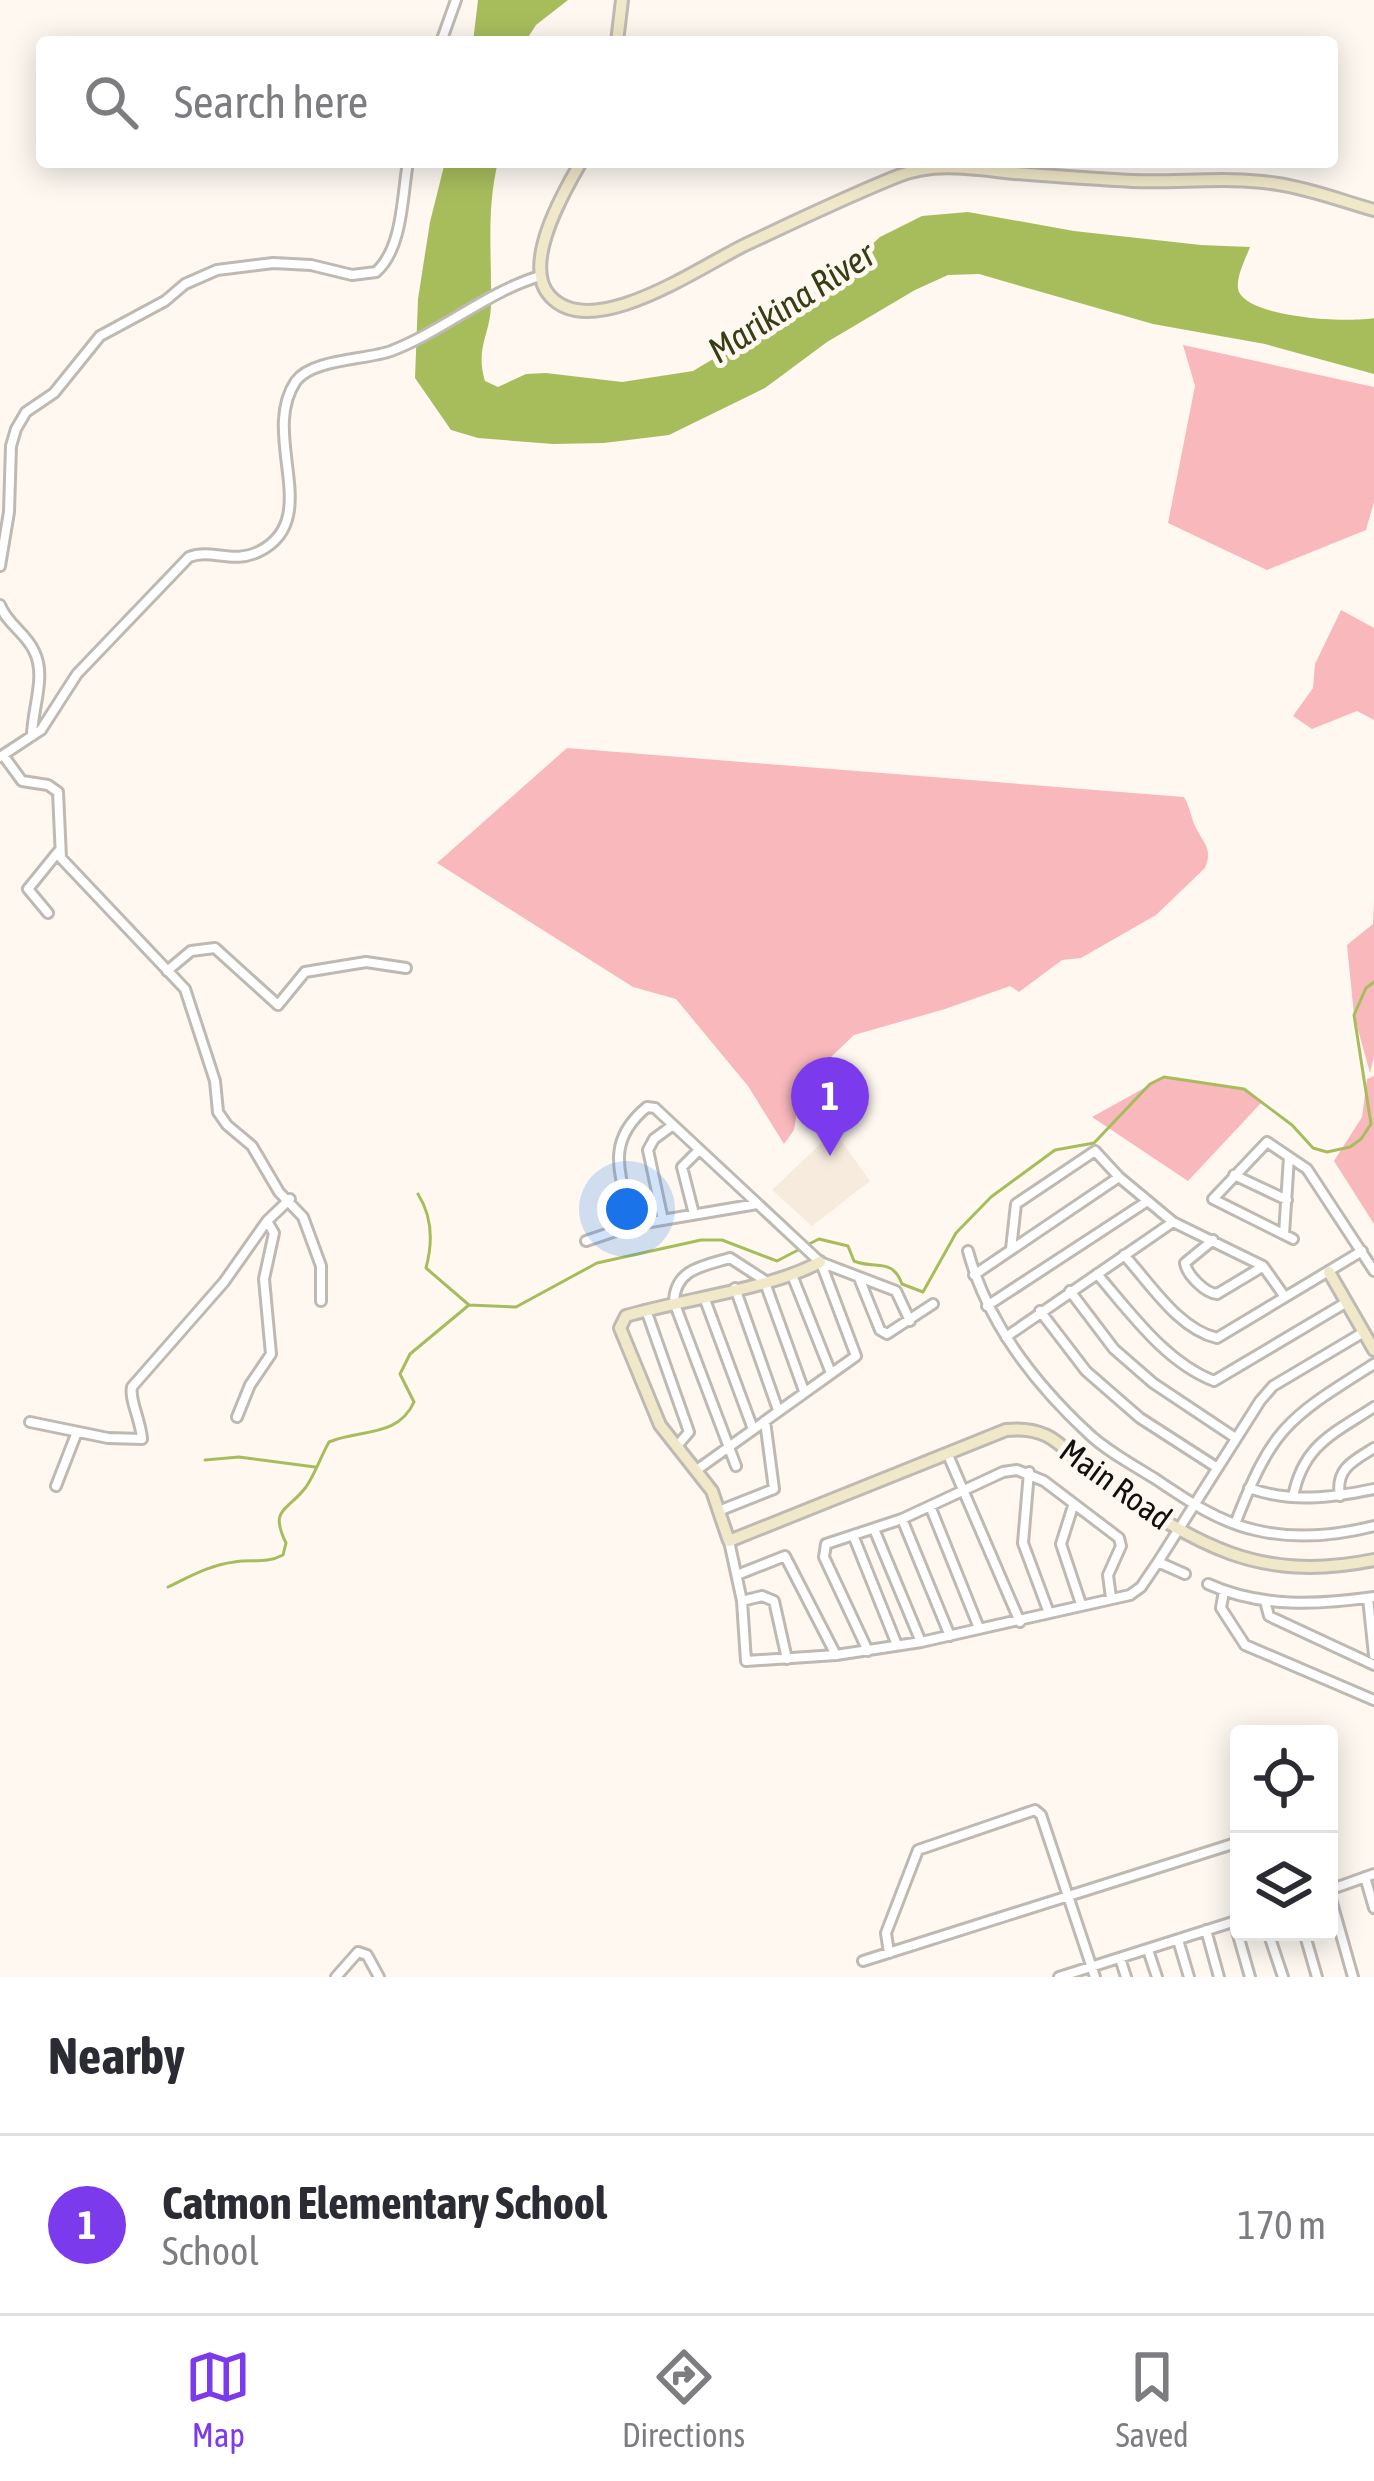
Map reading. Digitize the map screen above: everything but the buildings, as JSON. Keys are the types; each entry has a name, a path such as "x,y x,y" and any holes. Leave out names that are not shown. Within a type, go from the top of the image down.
{"street":[{"path":"443,36 456,0"},
{"path":"618,36 622,0"},
{"path":"0,566 16,429 26,412 54,393 100,336 165,301 199,276 238,265 298,264 352,275 376,272 395,236 407,168"},
{"path":"578,168 553,219 540,276 550,296 573,309 604,309 672,286 745,244 882,182 928,168"},
{"path":"959,168 1078,178 1274,183 1374,210"},
{"path":"321,1301 319,1260 308,1227 276,1187 253,1146 218,1112 215,1082 200,1046 190,998 82,885 58,853 58,792 48,785 22,781 2,756 51,716 77,674 189,557 204,553 229,559 257,553 283,532 291,506 282,442 284,420 300,376 404,345 540,276"},
{"path":"0,605 38,659 32,736"},
{"path":"48,913 28,889 58,853"},
{"path":"167,970 191,951 214,948 278,1005 305,972 366,962 406,968"},
{"path":"633,1225 617,1154 632,1119 647,1107 655,1108 820,1262 896,1291 910,1321"},
{"path":"663,1220 649,1150 654,1139 673,1125"},
{"path":"1288,1155 1288,1236 1213,1198 1267,1142 1288,1155 1307,1169 1374,1271"},
{"path":"694,1214 682,1167 699,1150"},
{"path":"1011,1249 1016,1204 1095,1151 1173,1222 1263,1267 1286,1297"},
{"path":"1234,1175 1287,1200"},
{"path":"974,1275 1119,1177"},
{"path":"30,1422 142,1439 141,1420 130,1398 132,1387 290,1199"},
{"path":"987,1306 1146,1202"},
{"path":"586,1240 633,1225 757,1204"},
{"path":"237,1417 250,1385 271,1354 264,1279 274,1233 267,1221"},
{"path":"1006,1337 1173,1222"},
{"path":"1213,1240 1185,1263 1210,1293 1217,1294 1263,1267"},
{"path":"968,1251 987,1306 1006,1337 1091,1436 1194,1505 1235,1524 1295,1536 1344,1534 1374,1526"},
{"path":"1124,1255 1178,1315 1217,1338 1362,1251"},
{"path":"736,1466 674,1302 674,1288 690,1270 730,1258 764,1280 804,1391"},
{"path":"820,1262 792,1275 626,1316 620,1328 660,1425 698,1469 721,1510 742,1601 746,1661 836,1655 921,1642 1130,1595 1158,1562 1234,1437 1273,1386 1364,1331"},
{"path":"698,1469 856,1355 820,1262"},
{"path":"1328,1272 1374,1350"},
{"path":"1097,1274 1170,1353 1214,1381 1347,1302"},
{"path":"792,1275 831,1372"},
{"path":"859,1277 880,1330 887,1334 933,1304"},
{"path":"735,1288 778,1410"},
{"path":"1070,1292 1114,1348 1153,1383 1234,1437"},
{"path":"704,1296 753,1429"},
{"path":"646,1310 689,1432 677,1446"},
{"path":"1040,1311 1086,1371 1140,1418 1216,1467"},
{"path":"1235,1524 1259,1462 1286,1424 1374,1364"},
{"path":"1294,1498 1297,1479 1316,1445 1374,1407"},
{"path":"721,1510 774,1489 765,1421"},
{"name":"Main Road","path":"729,1541 1006,1430 1044,1432 1100,1478 1231,1556 1310,1569 1374,1560"},
{"path":"56,1486 77,1432"},
{"path":"1340,1496 1337,1483 1346,1465 1374,1448"},
{"path":"948,1455 1020,1622"},
{"path":"868,1651 824,1557 826,1544 902,1519 1003,1472 1028,1472 1119,1538 1121,1546 1108,1575 1111,1598"},
{"path":"1028,1472 1023,1543 1049,1613"},
{"path":"1249,1488 1294,1498 1374,1489"},
{"path":"930,1506 979,1628"},
{"path":"1072,1506 1061,1544 1081,1604"},
{"path":"902,1519 950,1636"},
{"path":"874,1529 921,1642"},
{"path":"853,1534 897,1645"},
{"path":"737,1575 785,1556 836,1655"},
{"path":"1158,1562 1185,1574"},
{"path":"1208,1584 1264,1601 1302,1604 1371,1598 1374,1655"},
{"path":"1224,1591 1221,1608 1246,1645 1374,1700"},
{"path":"742,1601 762,1595 774,1601 788,1659"},
{"path":"1264,1601 1269,1616 1374,1665"},
{"path":"890,1953 885,1938 909,1851 1035,1810 1041,1815 1095,1977"},
{"path":"863,1961 1230,1845"},
{"path":"1338,1888 1369,1876 1374,1908"},
{"path":"1061,1977 1230,1922"},
{"path":"1338,1923 1353,1977"},
{"path":"1206,1930 1220,1977"},
{"path":"1178,1940 1189,1977"},
{"path":"1241,1941 1250,1977"},
{"path":"1271,1941 1283,1977"},
{"path":"1307,1941 1317,1977"},
{"path":"1148,1949 1157,1977"},
{"path":"336,1977 358,1952 368,1955 379,1977"},
{"path":"1120,1958 1126,1977"}],"shaded area":[{"path":"478,0 568,0 529,36 474,36"},
{"path":"444,168 497,168 491,216 491,306 482,359 485,381 498,387 526,374 622,382 693,371 763,329 841,273 880,237 922,216 968,212 1074,231 1250,247 1238,281 1239,292 1247,301 1302,317 1374,318 1374,374 1265,344 1153,324 979,274 948,275 827,342 765,388 669,435 553,444 478,438 451,430 415,378 418,299"},
{"path":"1183,345 1374,387 1374,502 1366,530 1267,570 1168,523 1195,386"},
{"path":"1341,610 1374,628 1374,720 1357,711 1312,729 1293,716 1313,688 1315,664"},
{"path":"567,748 1184,797 1208,856 1205,868 1156,915 1081,958 1062,960 1019,992 1010,986 854,1035 807,1089 794,1130 784,1144 748,1086 676,999 633,987 437,863"},
{"path":"1374,901 1374,1057 1370,1073 1354,1015 1347,945 1373,924"},
{"path":"1374,1076 1374,1224 1334,1161 1362,1117 1367,1079"},
{"path":"1164,1077 1244,1089 1261,1103 1188,1181 1092,1117"},
{"path":"834,1131 870,1181 812,1226 772,1190"}],"waterway":[{"path":"809,1244 819,1239 848,1246 854,1261 888,1267 902,1284 923,1292 956,1233 991,1197 1055,1150 1094,1143 1150,1084 1164,1077 1244,1089 1292,1125 1313,1148 1327,1152 1350,1147 1371,1124 1354,1015 1366,988 1374,982"},
{"path":"418,1194 430,1230 426,1268 469,1305"},
{"path":"168,1587 217,1566 283,1555 282,1511 306,1487 329,1442 377,1431 407,1414 414,1402 400,1374 410,1354 469,1305 516,1307 597,1263 701,1240 722,1240 777,1261 800,1249"},
{"path":"205,1460 239,1457 315,1467"}],"place":[{"name":"Catmon Elementary School","path":"830,1156"}],"water label":[{"name":"Marikina River","path":"791,302"}]}
